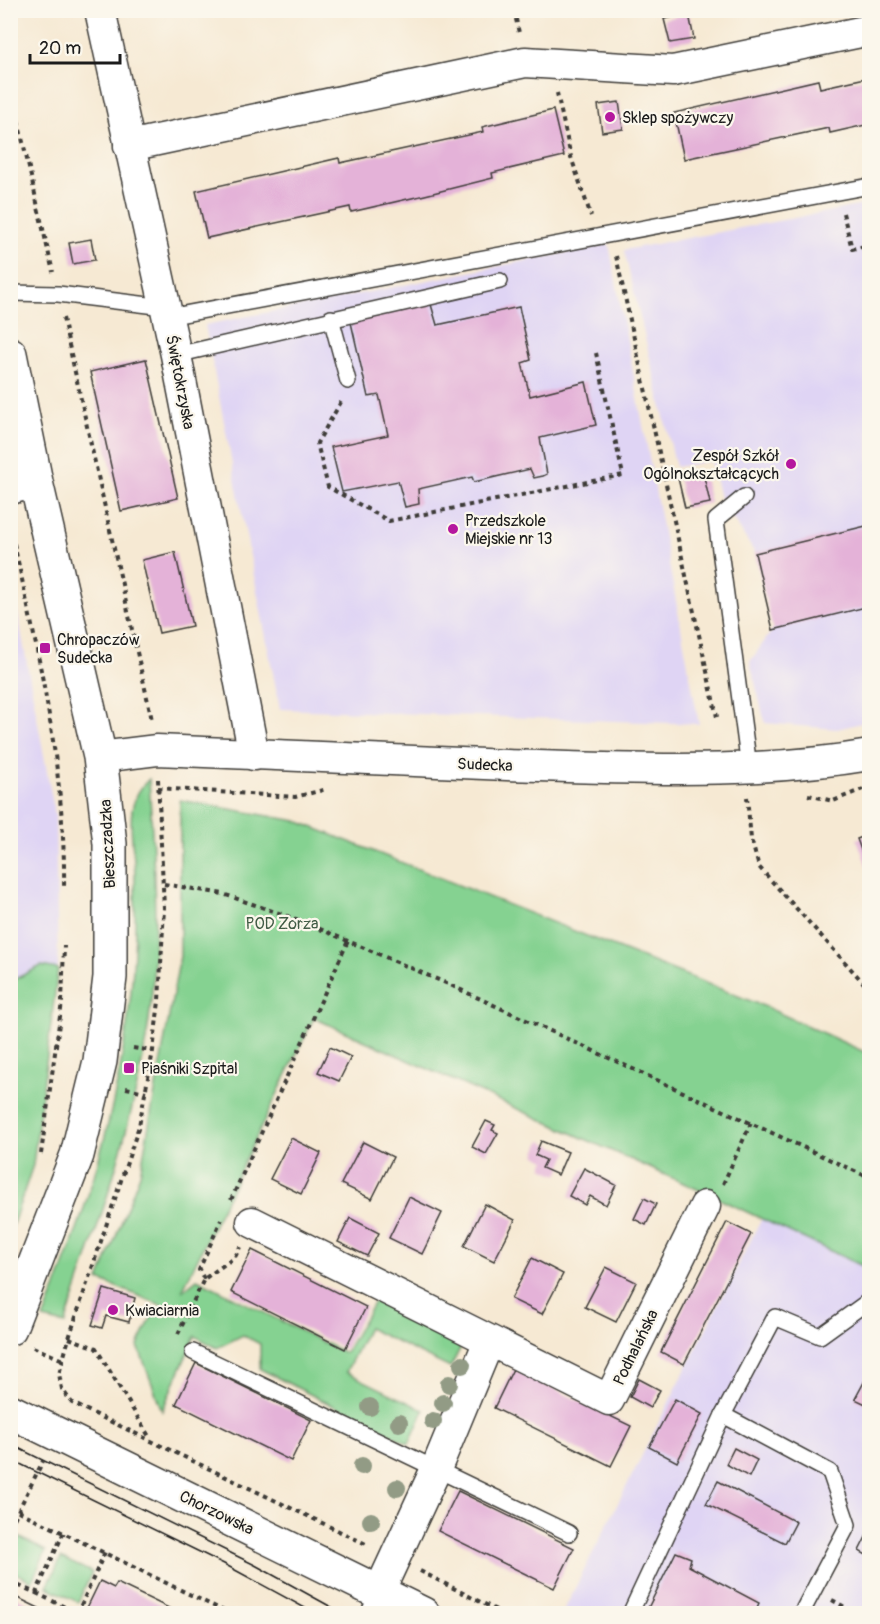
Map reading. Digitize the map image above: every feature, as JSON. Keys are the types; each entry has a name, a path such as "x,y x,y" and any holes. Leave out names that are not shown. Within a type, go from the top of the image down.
{"street":[{"name":"Świętokrzyska","path":"100,10 176,355 254,755"},
{"path":"129,146 525,62 673,71 870,30"},
{"name":"Bieszczadzka","path":"10,354 23,486 100,758 110,844 110,977 100,1062 77,1155 10,1328"},
{"name":"Sudecka","path":"100,758 157,750 597,768 748,778 870,755"},
{"name":"Podhalańska","path":"240,1214 609,1400 705,1206"},
{"path":"374,1603 436,1468 489,1341"},
{"name":"Chorzowska","path":"10,1411 374,1603 423,1614"}],"lane":[{"path":"10,293 58,294 167,312 605,236 870,186"},
{"path":"176,355 500,281"},
{"path":"331,318 348,381"},
{"path":"744,497 716,520 748,778"},
{"path":"630,1614 723,1415 775,1317 820,1336 870,1300"},
{"path":"193,1352 569,1533"},
{"path":"723,1415 830,1472 848,1525 801,1614"}],"path":[{"path":"514,10 525,62"},
{"path":"10,86 55,282"},
{"path":"556,90 571,157 605,236 719,725"},
{"path":"848,232 852,249 870,245"},
{"path":"863,247 870,272"},
{"path":"63,317 154,731"},
{"path":"348,381 338,409 317,443 328,488 389,521 623,475 596,353"},
{"path":"10,526 51,731 64,845 64,889"},
{"path":"748,778 750,840 759,867 870,990"},
{"path":"339,787 295,797 159,788 164,884 159,991 153,1051 146,1092 132,1148 59,1374 62,1389 72,1403 151,1439 504,1614"},
{"path":"164,884 223,894 348,941 870,1178"},
{"path":"193,1352 173,1343 204,1279 235,1257 240,1214 348,941"},
{"path":"41,1155 62,1002 64,946"},
{"path":"129,1047 153,1051"},
{"path":"122,1088 146,1092"},
{"path":"705,1206 717,1198 751,1123"},
{"path":"204,1279 199,1270 223,1217"},
{"path":"69,1338 96,1348 151,1439"},
{"path":"10,1507 230,1614"},
{"path":"10,1527 18,1510"},
{"path":"36,1593 64,1532"},
{"path":"10,1582 77,1613 105,1552"}],"shaded area":[{"name":"Zespół Szkół Ogólnokształcących","path":"869,204 869,721 837,729 765,723 750,662 773,629 755,553 720,498 711,461 676,467 624,250"},
{"name":"Przedszkole Miejskie nr 13","path":"609,244 699,724 280,709 205,325"},
{"path":"10,572 55,815 58,969 41,966 11,981"},
{"path":"762,1218 869,1269 869,1613 562,1614"}],"green space":[{"path":"149,779 155,939 147,1034 122,1145 101,1217 65,1324 43,1319 61,1275 92,1184 115,1092 124,1045 135,941 135,873 131,818 134,801"},
{"name":"POD Zorza","path":"180,800 297,821 766,1007 869,1054 869,1269 717,1198 314,1018 182,1291 197,1279 345,1353 375,1300 462,1345 450,1368 368,1328 346,1372 424,1410 409,1444 260,1369 260,1344 243,1335 217,1348 195,1336 162,1411 138,1346 152,1316 164,1306 99,1280 140,1174 180,956"},
{"path":"41,966 58,969 33,1165 11,1230 11,981"},
{"path":"19,1537 46,1551 32,1581 11,1571 11,1554"},
{"path":"61,1558 92,1572 78,1602 47,1587"}],"building":[{"path":"689,14 694,39 670,43 664,19"},
{"path":"870,77 870,124 830,133 829,128 684,159 674,113 818,80 820,88"},
{"name":"Sklep spożywczy","path":"619,102 623,129 602,132 598,105"},
{"path":"553,110 564,156 492,173 493,178 351,212 350,207 207,238 196,191 339,158 340,163 483,132 482,127"},
{"path":"91,239 95,260 73,264 69,243"},
{"path":"430,301 437,325 519,307 531,360 522,363 530,396 586,382 596,425 540,438 547,474 543,476 534,478 530,469 474,482 472,477 418,489 419,504 405,507 398,481 342,492 331,447 388,435 379,395 368,397 350,318"},
{"path":"146,359 178,498 121,511 90,372"},
{"path":"703,472 710,503 685,508 678,478"},
{"path":"870,525 870,606 773,630 755,553"},
{"path":"175,552 192,626 159,633 142,560"},
{"path":"870,834 870,872 869,872 857,839"},
{"path":"330,1047 351,1057 339,1081 318,1072"},
{"path":"486,1121 495,1125 492,1130 498,1133 486,1154 472,1147"},
{"path":"291,1138 321,1153 301,1194 270,1179"},
{"path":"541,1141 568,1152 558,1175 542,1168 546,1160 535,1155"},
{"path":"363,1142 393,1157 372,1199 341,1184"},
{"path":"584,1168 616,1185 606,1205 590,1196 585,1205 569,1196"},
{"path":"409,1197 442,1213 422,1254 389,1238"},
{"path":"644,1198 656,1204 646,1225 634,1219"},
{"path":"485,1204 515,1220 494,1261 464,1246"},
{"path":"350,1218 379,1233 367,1256 338,1242"},
{"path":"727,1222 751,1234 684,1364 661,1352"},
{"path":"252,1250 366,1307 345,1349 231,1292"},
{"path":"532,1258 563,1274 542,1314 511,1299"},
{"path":"606,1267 636,1282 616,1322 585,1307"},
{"path":"104,1289 135,1298 129,1322 106,1316 102,1328 92,1325"},
{"path":"196,1363 311,1420 291,1461 176,1404"},
{"path":"513,1369 631,1426 611,1466 494,1408"},
{"path":"870,1371 870,1406 855,1399"},
{"path":"639,1379 660,1390 650,1408 630,1397"},
{"path":"675,1399 702,1414 677,1462 649,1447"},
{"path":"734,1448 757,1460 749,1477 726,1464"},
{"path":"718,1481 796,1522 785,1543 706,1504"},
{"path":"458,1491 574,1548 554,1588 438,1531"},
{"path":"870,1529 870,1557 859,1551"},
{"path":"676,1552 691,1558 689,1566 759,1603 754,1614 645,1614"},
{"path":"100,1581 114,1588 117,1583 181,1614 84,1614"},
{"path":"10,1594 51,1614 10,1614"}],"tram line":[{"path":"10,1444 255,1565 344,1614"},
{"path":"10,1459 224,1564 316,1614"}],"place":[{"name":"Sklep spożywczy","path":"610,117"},
{"name":"Zespół Szkół Ogólnokształcących","path":"791,464"},
{"name":"Przedszkole Miejskie nr 13","path":"453,529"},
{"name":"Chropaczów Sudecka","path":"45,648"},
{"name":"Piaśniki Szpital","path":"129,1068"},
{"name":"Kwiaciarnia","path":"113,1310"}]}
